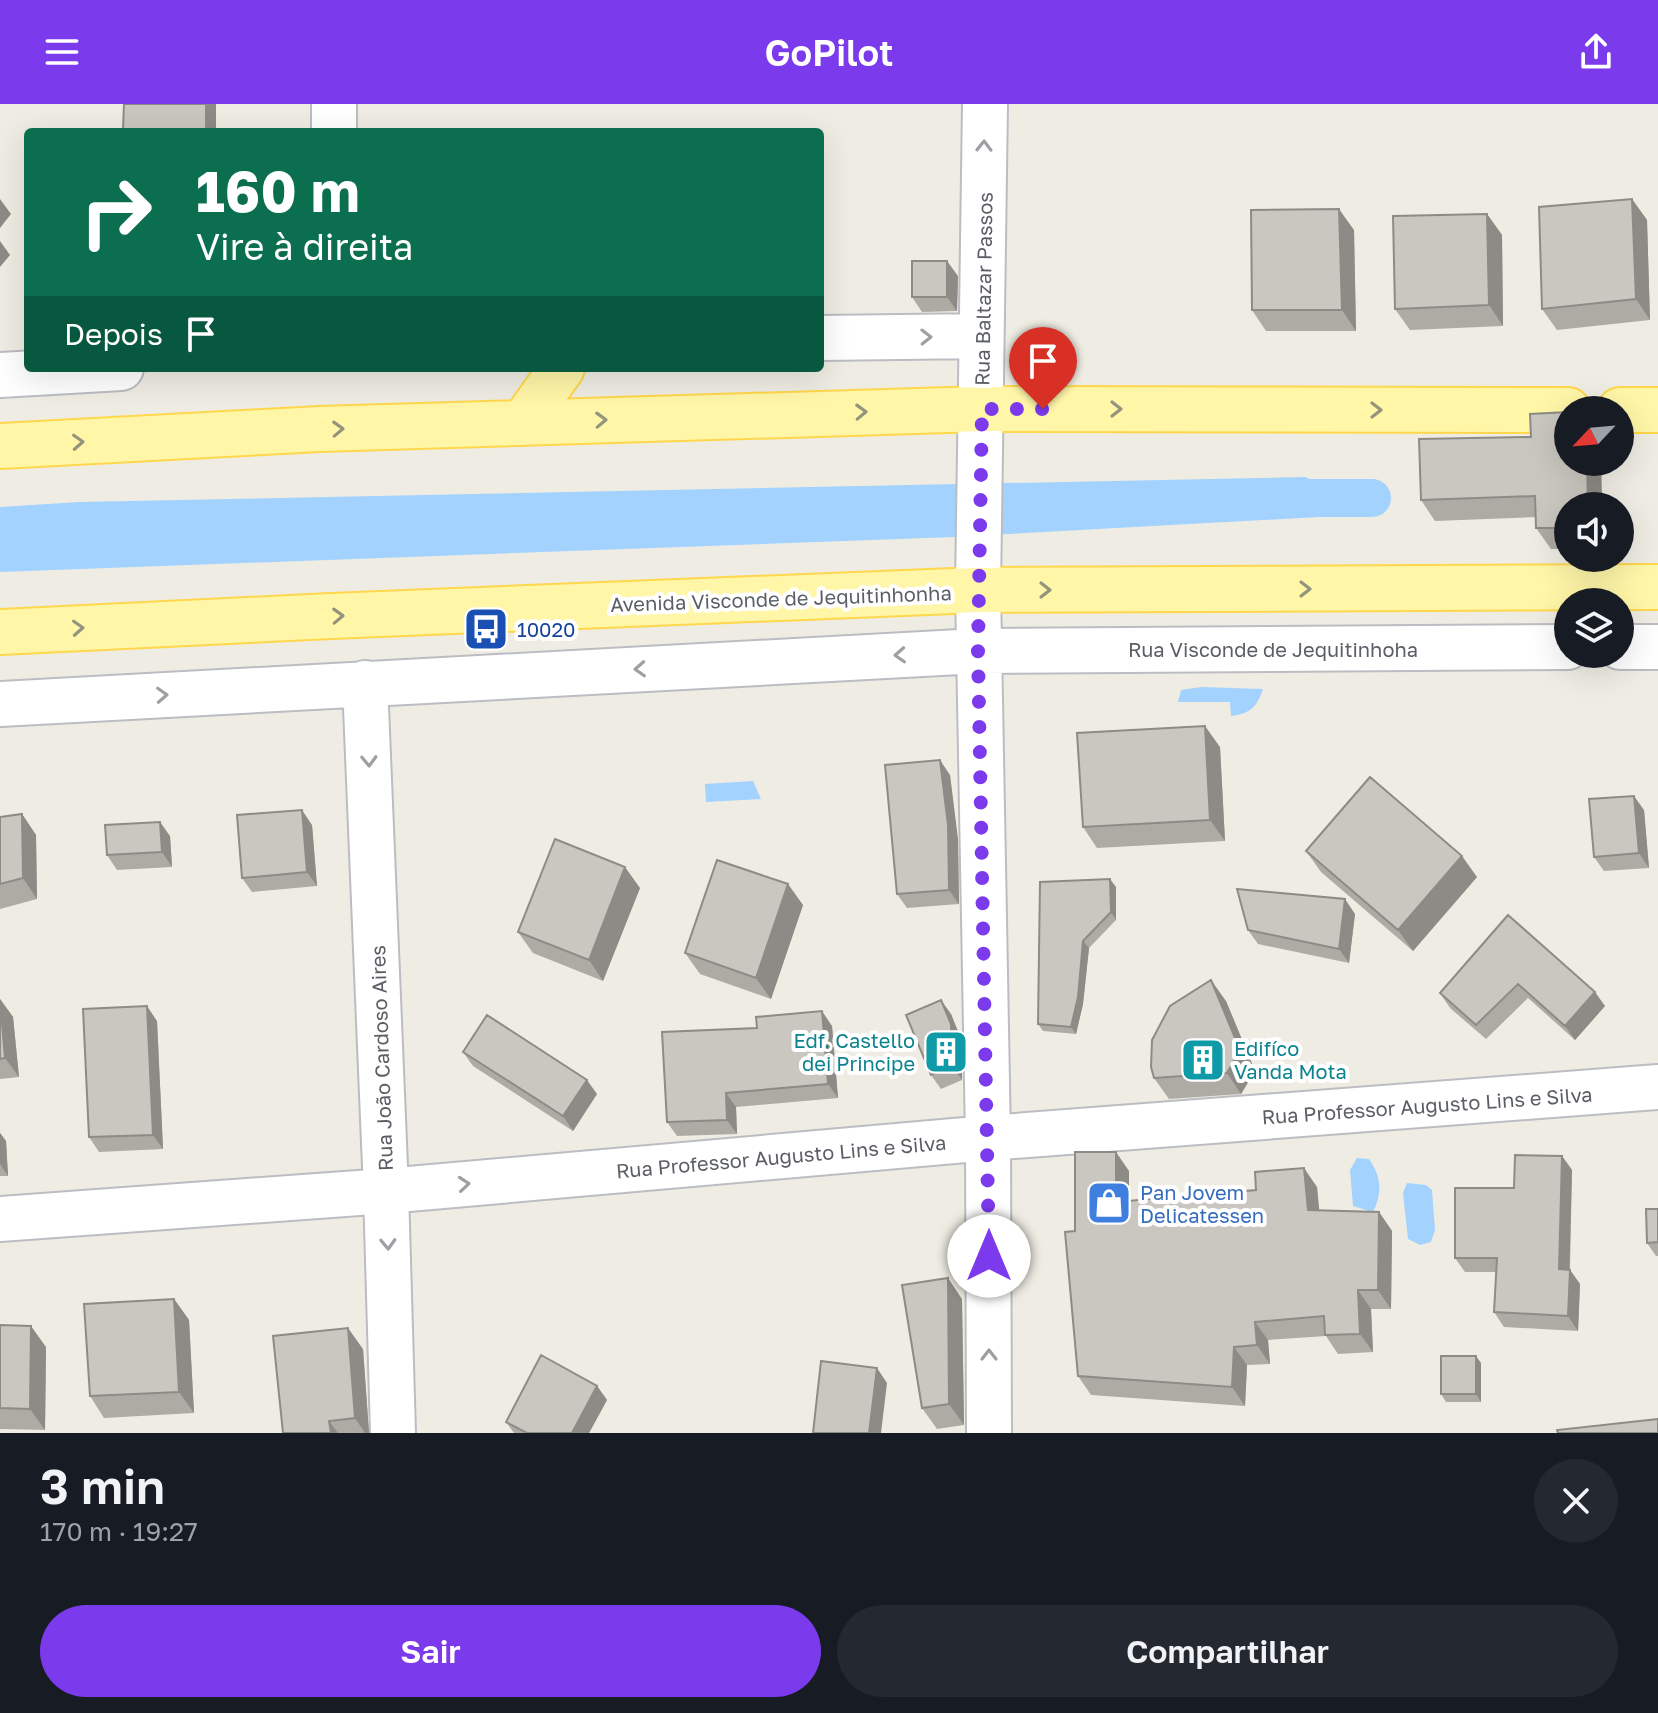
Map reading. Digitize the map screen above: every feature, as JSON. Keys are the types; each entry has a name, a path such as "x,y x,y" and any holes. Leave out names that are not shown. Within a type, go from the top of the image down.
{"main road":[{"path":"523,423 559,372"},
{"path":"0,446 319,429 523,423 982,423 1554,410"},
{"path":"1634,410 1658,410"},
{"name":"Avenida Visconde de Jequitinhonha","path":"0,632 331,616 978,569 1658,587"}],"street":[{"path":"334,104 334,128"},
{"name":"Rua Baltazar Passos","path":"985,104 978,651 988,1138 989,1433"},
{"path":"824,338 981,336"},
{"path":"0,375 52,372"},
{"name":"Rua Visconde de Jequitinhoha","path":"978,651 1554,647"},
{"path":"1634,647 1658,647"},
{"path":"0,704 978,651"},
{"name":"Rua João Cardoso Aires","path":"365,683 393,1433"},
{"name":"Rua Professor Augusto Lins e Silva","path":"0,1219 386,1191 988,1138 1658,1087"}],"water":[{"path":"1305,477 1354,498 1320,517 954,537 0,572 0,507 79,502"},
{"path":"1201,687 1263,689 1252,708 1231,716 1230,702 1178,702 1181,690"},
{"path":"753,781 761,799 706,802 705,784"},
{"path":"1357,1158 1369,1159 1378,1178 1378,1198 1373,1212 1353,1206 1350,1170"},
{"path":"1407,1183 1426,1185 1432,1190 1435,1230 1431,1242 1420,1245 1408,1239 1403,1193"}],"building":[{"path":"124,104 206,104 206,128 123,128"},
{"path":"1632,199 1636,299 1542,309 1539,207"},
{"path":"1339,209 1342,310 1252,310 1251,210"},
{"path":"1487,214 1489,305 1395,309 1393,216"},
{"path":"912,261 947,261 947,297 912,297"},
{"path":"1554,413 1554,476 1587,476 1588,492 1554,492 1554,528 1536,528 1535,496 1421,500 1419,439 1531,437 1530,414"},
{"path":"1205,726 1210,820 1083,827 1077,733"},
{"path":"940,760 948,825 949,890 897,894 885,765"},
{"path":"1370,777 1462,856 1398,930 1306,851"},
{"path":"1634,796 1639,853 1594,857 1589,799"},
{"path":"302,810 307,872 242,878 237,815"},
{"path":"22,814 23,878 0,884 0,817"},
{"path":"160,822 162,852 107,855 105,825"},
{"path":"555,839 625,867 589,960 518,932"},
{"path":"717,860 788,884 756,978 685,953"},
{"path":"1110,879 1111,912 1083,941 1078,997 1071,1027 1038,1024 1040,882"},
{"path":"1237,889 1345,899 1339,949 1248,930"},
{"path":"1508,915 1595,992 1565,1026 1518,984 1476,1025 1440,993"},
{"path":"1211,980 1240,1050 1227,1073 1154,1078 1151,1067 1152,1040 1170,1006"},
{"path":"0,1000 5,1058 0,1059"},
{"path":"941,1000 951,1024 952,1065 931,1075 906,1015"},
{"path":"147,1006 153,1135 89,1137 83,1009"},
{"path":"822,1011 828,1084 726,1093 727,1120 667,1122 662,1032 757,1028 756,1017"},
{"path":"487,1015 587,1080 563,1116 463,1052"},
{"path":"1075,1152 1116,1152 1116,1202 1256,1190 1255,1172 1304,1168 1308,1210 1379,1212 1378,1290 1358,1290 1360,1334 1325,1335 1324,1316 1255,1322 1257,1345 1234,1347 1232,1387 1078,1376 1065,1232 1075,1231"},
{"path":"1515,1155 1562,1156 1559,1269 1570,1270 1568,1316 1494,1312 1497,1258 1455,1258 1455,1188 1514,1188"},
{"path":"1646,1209 1658,1209 1658,1242 1647,1243"},
{"path":"948,1278 949,1404 922,1408 902,1285"},
{"path":"174,1299 179,1392 90,1396 84,1304"},
{"path":"0,1325 31,1326 30,1409 0,1408"},
{"path":"348,1328 355,1418 329,1421 331,1433 283,1433 273,1336"},
{"path":"541,1355 597,1386 572,1433 527,1433 506,1422"},
{"path":"1441,1356 1476,1356 1476,1394 1441,1394"},
{"path":"821,1361 877,1368 869,1433 813,1433"},
{"path":"1658,1419 1658,1433 1558,1433 1557,1430"}],"waterway":[{"path":"1303,498 1372,498"}],"place":[{"name":"10020","path":"486,629"},
{"name":"Edf. Castello dei Principe","path":"946,1052"},
{"name":"Edifíco Vanda Mota","path":"1203,1060"},
{"name":"Pan Jovem Delicatessen","path":"1109,1203"}],"route":[{"path":"989,1256 978,651 982,409 1043,409"}]}
